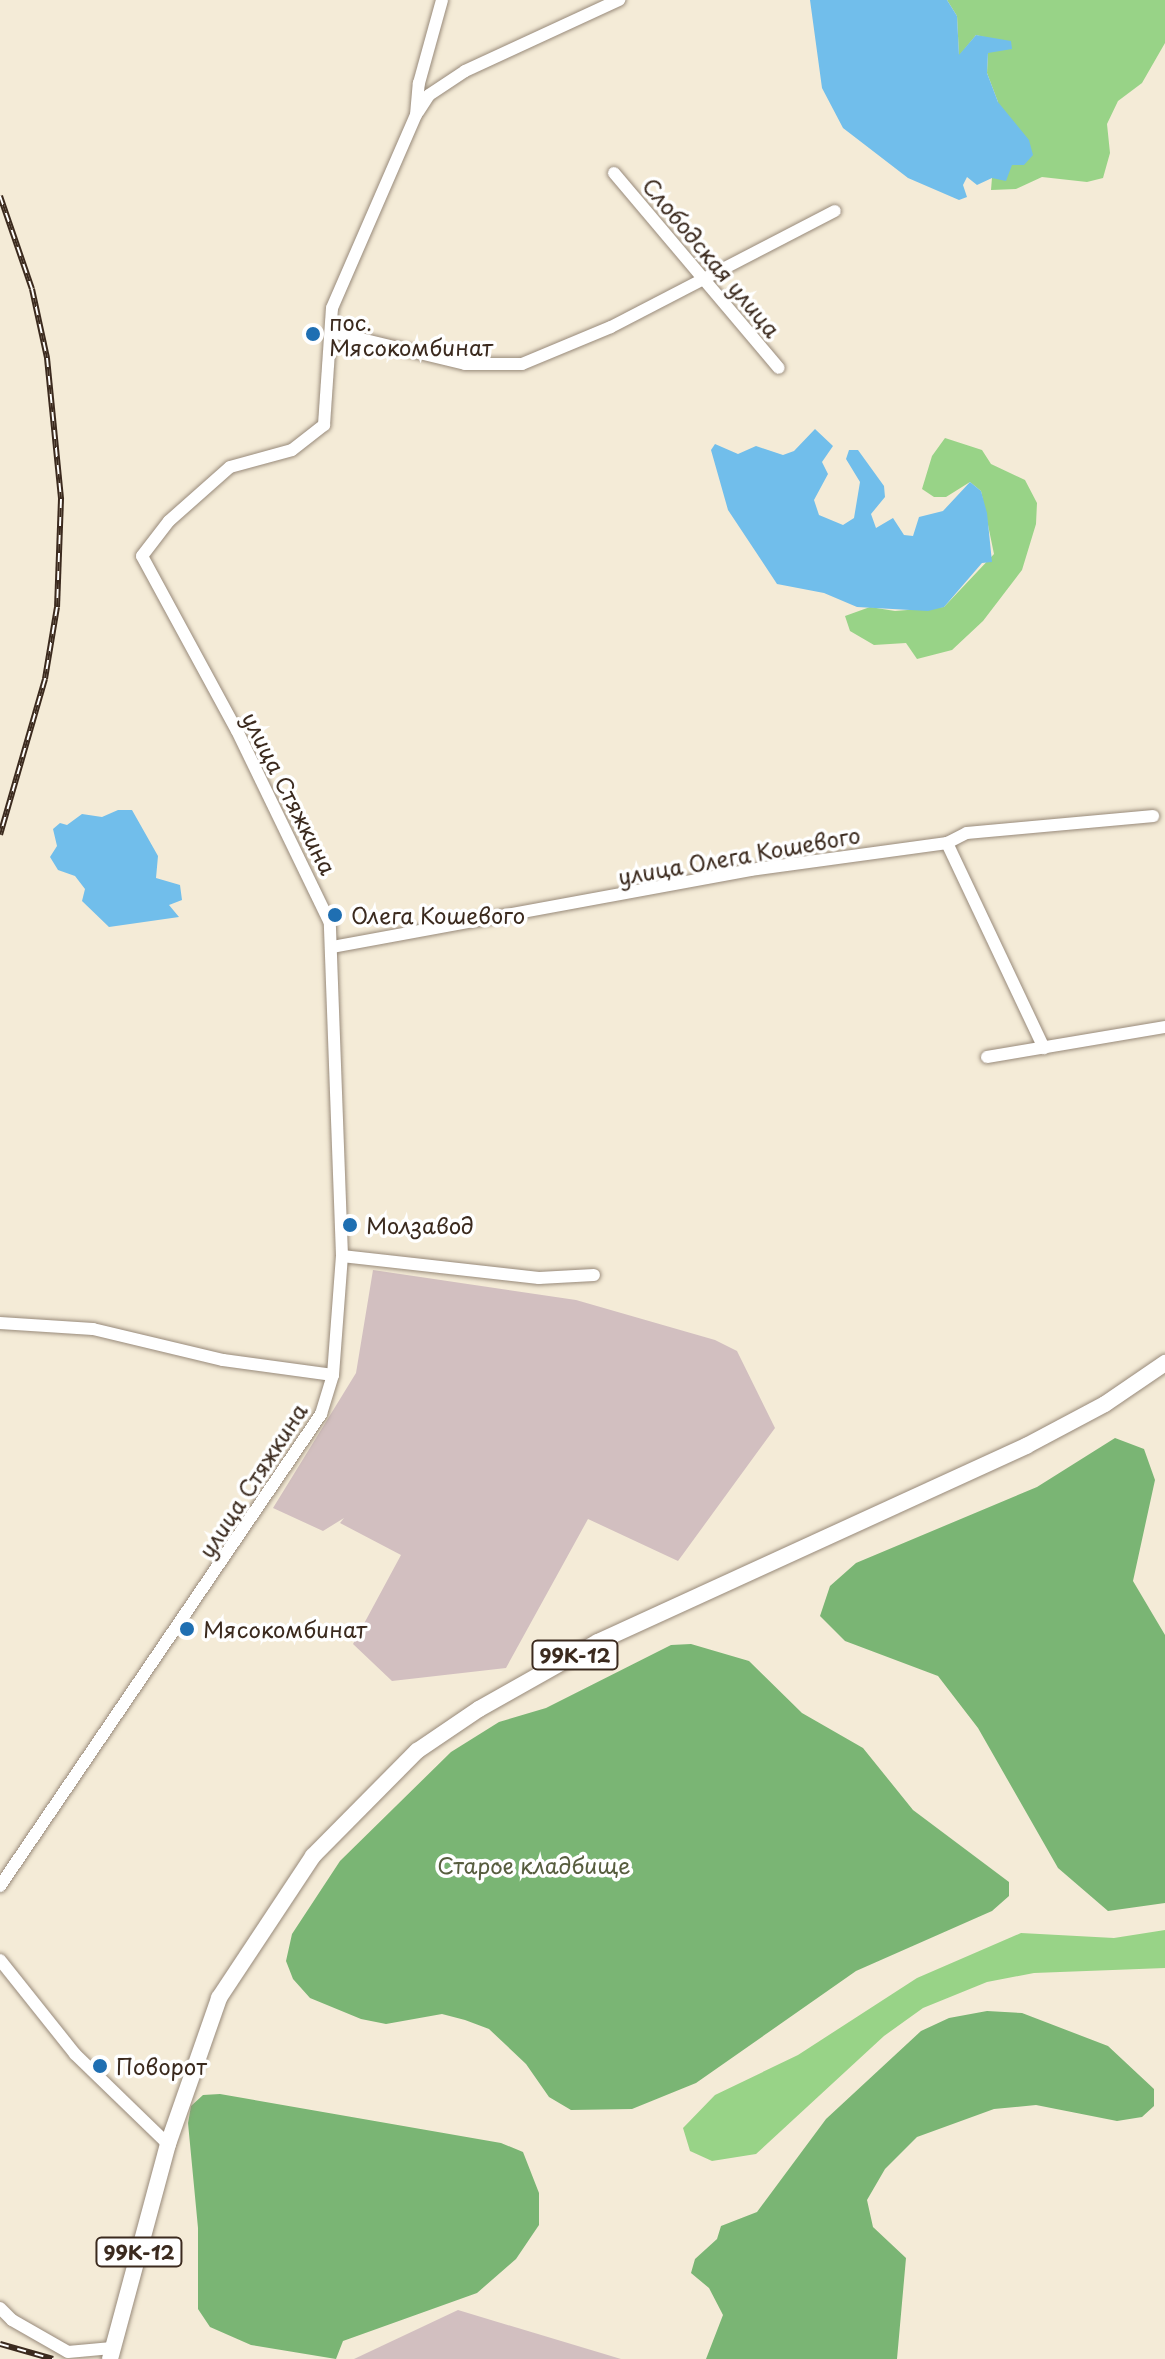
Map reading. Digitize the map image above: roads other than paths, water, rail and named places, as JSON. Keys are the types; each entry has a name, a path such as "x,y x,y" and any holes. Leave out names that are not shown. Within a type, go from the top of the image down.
{"main road":[{"name":"99К-12","path":"111,2354 168,2144 219,1998 265,1921 313,1856 417,1751 479,1709 598,1642 1026,1446 1105,1404 1165,1363"}],"street":[{"name":"улица Стяжкина","path":"0,1886 321,1414 333,1375 342,1256 332,947 323,902 142,556 169,521 230,467 292,450 324,425 332,308 416,115 419,83 442,0"},
{"path":"416,115 429,95 465,71 619,0"},
{"name":"Слободская улица","path":"614,173 779,368"},
{"path":"332,332 494,368 551,355 835,211"},
{"name":"улица Олега Кошевого","path":"332,947 750,870 947,843 967,833 1153,816"},
{"path":"947,843 1044,1048"},
{"path":"987,1057 1165,1027"},
{"path":"342,1256 539,1278 594,1275"},
{"path":"0,1323 93,1329 223,1360 333,1375"},
{"path":"0,1960 75,2054 168,2144"},
{"path":"0,2308 12,2320 68,2352 111,2354"}],"water":[{"path":"810,0 947,0 957,16 959,55 976,35 1011,41 1012,49 988,53 987,73 998,102 1029,140 1033,155 1024,165 1012,165 1006,181 992,178 977,185 967,177 963,185 967,197 959,200 908,178 843,128 822,88"},
{"path":"815,429 833,446 822,462 828,474 814,500 819,515 843,525 854,518 860,482 846,459 849,450 858,450 884,486 885,497 871,514 876,528 893,518 904,535 913,536 919,517 943,511 970,482 981,491 987,513 992,562 982,563 944,607 928,611 857,607 824,593 777,584 728,510 711,450 715,444 738,454 756,446 783,455 794,451"},
{"path":"118,810 132,810 158,856 156,878 180,885 182,900 169,905 179,917 109,927 82,901 85,889 75,876 58,870 50,857 57,846 53,829 60,823 67,825 82,814 102,817"}],"railway":[{"path":"0,196 32,289 47,358 61,499 57,607 45,679 0,835"},
{"path":"0,2344 53,2359"}],"place":[{"name":"пос. Мясокомбинат","path":"313,334"},
{"name":"Олега Кошевого","path":"335,915"},
{"name":"Молзавод","path":"350,1225"},
{"name":"Мясокомбинат","path":"187,1629"},
{"name":"Поворот","path":"100,2066"}],"park label":[{"name":"Старое кладбище","path":"534,1865"}]}
